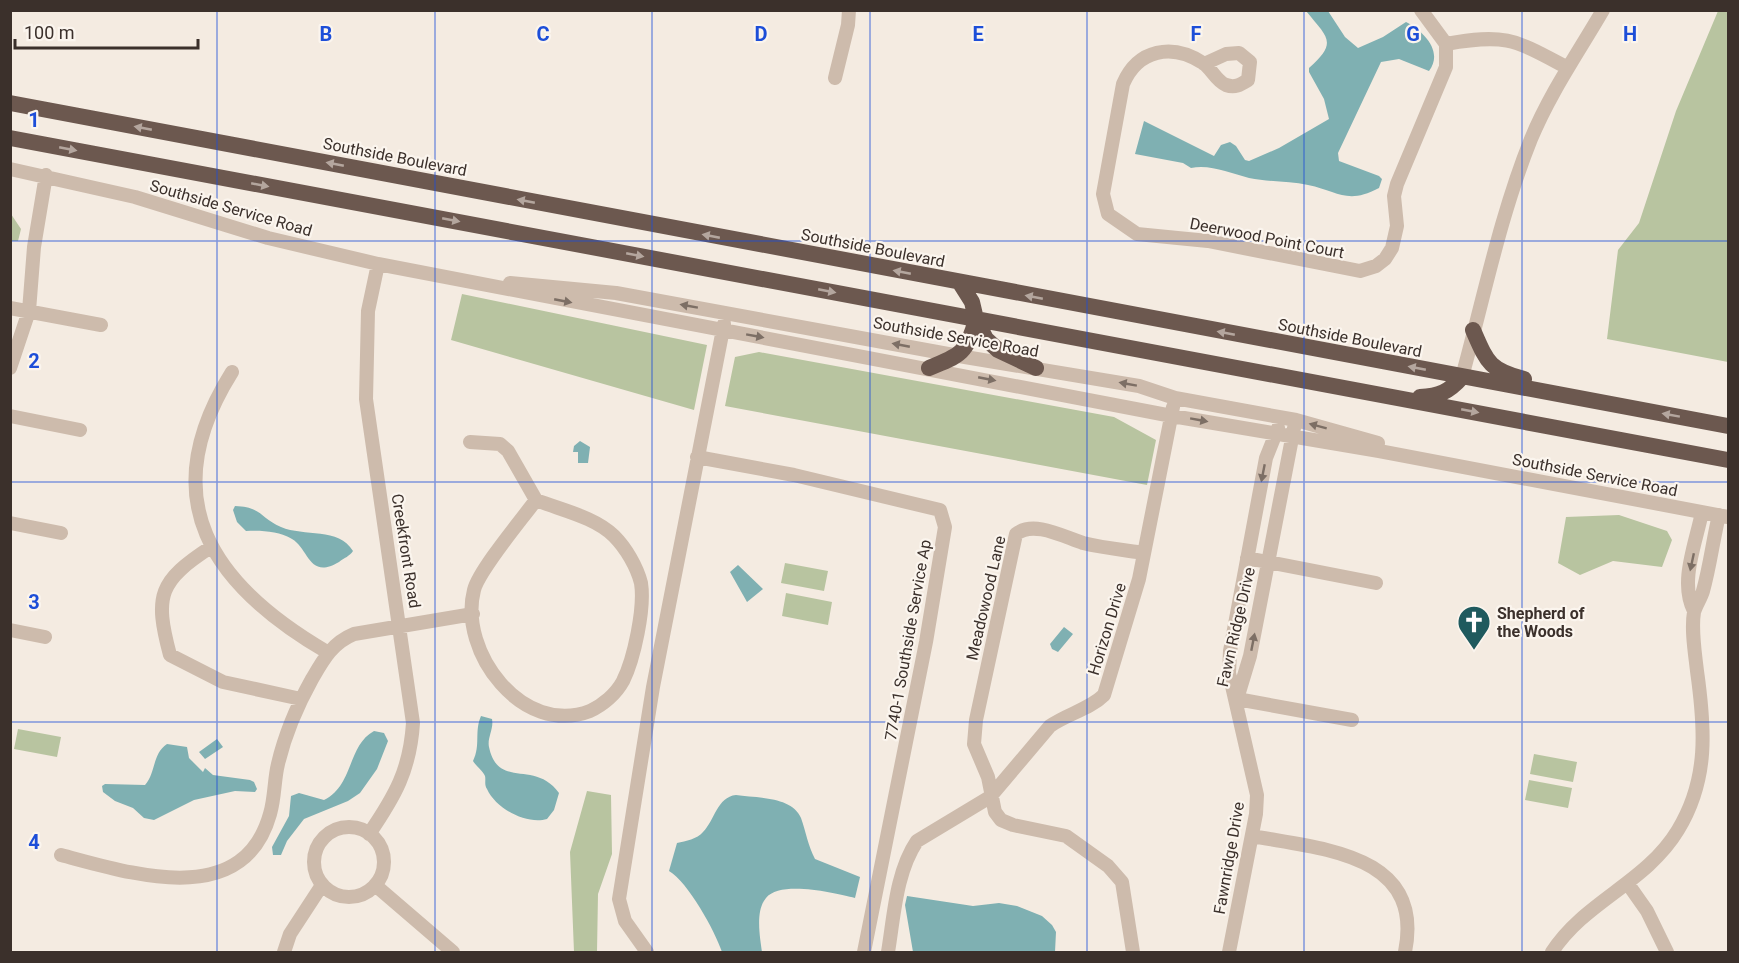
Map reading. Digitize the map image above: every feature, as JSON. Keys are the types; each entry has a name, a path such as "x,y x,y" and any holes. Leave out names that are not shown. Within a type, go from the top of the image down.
{"highway":[{"name":"Southside Boulevard","path":"10,103 1728,426"},
{"path":"10,138 1728,460"},
{"path":"960,283 972,302 976,319 987,339 998,350 1036,368"},
{"path":"929,368 958,356 971,340 976,319"},
{"path":"1473,330 1484,356 1495,370 1530,380 1551,393"},
{"path":"1392,397 1436,396 1452,389 1462,377"}],"street":[{"path":"835,78 848,25 849,10"},
{"path":"1421,10 1446,44 1498,37 1520,42 1568,68"},
{"path":"1462,377 1484,284 1531,140 1568,68 1603,10"},
{"name":"Deerwood Point Court","path":"1204,64 1178,52 1163,51 1144,57 1128,72 1123,84 1103,194 1108,214 1122,226 1137,234 1208,241 1360,271 1376,266 1385,259 1392,248 1397,226 1394,196 1397,184 1442,80 1448,55 1446,44"},
{"name":"Southside Service Road","path":"10,169 135,197 268,237 378,264 1172,416 1455,465 1724,516"},
{"path":"10,368 29,311 33,247 46,176"},
{"name":"Creekfront Road","path":"369,834 394,796 404,775 412,740 412,707 366,399 368,311 378,264"},
{"name":"Southside Service Road","path":"444,276 616,293 958,356 1139,386 1175,398 1296,420 1455,465"},
{"path":"10,308 101,325"},
{"path":"647,952 625,921 619,899 653,687 727,312"},
{"path":"232,372 216,398 196,469 197,506 211,547 236,580 262,608 285,628 327,652"},
{"name":"Horizon Drive","path":"888,952 898,894 910,851 924,836 990,797 1050,726 1062,717 1096,703 1104,695 1144,553 1175,398"},
{"path":"10,416 80,430"},
{"name":"Fawn Ridge Drive","path":"1237,699 1229,672 1230,651 1266,458 1277,434 1280,417"},
{"name":"Fawn Ridge Drive","path":"1237,699 1250,656 1296,420"},
{"path":"470,442 500,444 508,451 536,500 597,524 614,536 637,571 642,596 640,614 630,663 623,681 614,694 600,705 579,714 555,716 531,708 508,690 492,671 476,633 473,597 479,579 536,500"},
{"name":"7740-1 Southside Service Ap","path":"697,457 794,475 940,510 945,527 930,619 864,952"},
{"path":"1552,952 1584,915 1649,868 1664,850 1690,809 1697,788 1705,746 1695,649 1694,611 1688,598 1689,576 1702,512"},
{"path":"1694,611 1703,593 1724,516"},
{"path":"10,523 62,533"},
{"name":"Meadowood Lane","path":"990,797 988,777 974,744 976,720 1016,534 1031,528 1072,537 1082,542 1144,553"},
{"path":"211,547 176,573 162,596 163,628 170,656 232,685 301,699"},
{"path":"1247,558 1377,583"},
{"path":"61,855 125,872 179,878 198,878 216,873 242,859 254,848 270,813 278,765 290,723 327,652 354,634 473,614"},
{"path":"10,630 45,637"},
{"path":"1237,699 1352,720"},
{"name":"Fawnridge Drive","path":"1229,952 1252,836 1257,795 1237,699"},
{"path":"990,797 994,812 1001,820 1074,840 1108,866 1122,882 1133,952"},
{"path":"343,827 355,827 369,834 381,848 384,860 383,872 375,885 359,896 348,898 336,896 322,885 314,871 314,859 323,838 343,827"},
{"path":"1252,836 1350,855 1377,868 1399,893 1405,910 1408,926 1406,952"},
{"path":"1628,884 1647,911 1667,952"},
{"path":"284,952 290,934 322,885"},
{"path":"375,885 453,952"}],"green space":[{"path":"1718,11 1728,11 1728,362 1607,339 1618,250 1639,223 1676,111"},
{"path":"11,214 21,229 18,241 11,241"},
{"path":"462,294 707,345 694,410 451,340"},
{"path":"759,352 1114,417 1156,440 1147,485 725,406 735,357"},
{"path":"1619,515 1667,531 1672,540 1662,567 1613,561 1580,575 1558,563 1566,517"},
{"path":"785,563 828,571 824,591 781,583"},
{"path":"786,593 832,602 828,625 782,616"},
{"path":"18,729 61,737 57,757 14,749"},
{"path":"1534,754 1577,762 1573,782 1530,774"},
{"path":"1529,780 1572,788 1568,808 1525,800"},
{"path":"587,791 611,795 612,854 598,894 597,952 574,952 570,852"}],"water":[{"path":"1306,11 1328,11 1345,37 1358,48 1383,37 1406,22 1425,36 1433,49 1433,64 1429,71 1399,59 1381,62 1338,153 1339,161 1379,176 1382,179 1379,188 1359,196 1350,196 1308,185 1249,178 1213,168 1191,168 1183,163 1135,154 1144,121 1214,156 1221,145 1230,142 1236,146 1245,160 1249,161 1279,148 1329,119 1324,99 1309,72 1309,68 1324,52 1327,40"},
{"path":"580,441 590,447 588,463 578,463 578,452 573,452 574,446"},
{"path":"235,506 251,508 274,524 290,530 330,535 347,543 353,551 349,556 329,567 315,565 298,544 287,536 246,531 237,522 233,510"},
{"path":"738,565 763,589 747,602 730,572"},
{"path":"1064,627 1073,634 1058,652 1052,649 1050,644"},
{"path":"481,716 492,719 489,747 500,768 539,778 549,783 559,793 554,810 547,819 530,820 513,814 491,796 485,784 484,774 473,761 477,749"},
{"path":"374,731 384,733 388,741 377,769 360,793 348,801 304,819 287,841 281,855 273,855 272,847 289,816 291,796 299,793 324,800 334,793 346,776 359,746"},
{"path":"217,739 223,747 205,759 199,752"},
{"path":"167,744 187,747 189,758 203,772 205,768 213,775 250,780 254,782 257,789 255,792 235,791 194,800 154,820 144,818 133,808 115,801 103,792 102,786 105,784 145,785 156,758"},
{"path":"736,795 773,799 790,806 801,818 815,859 860,877 855,898 822,891 795,889 773,893 766,898 759,917 762,952 722,952 707,920 692,896 669,871 677,843 701,834 720,804"},
{"path":"907,896 973,906 999,903 1017,906 1042,916 1052,925 1056,932 1055,952 913,952 905,905"}],"place":[{"name":"Shepherd of the Woods","path":"1474,651"}]}
